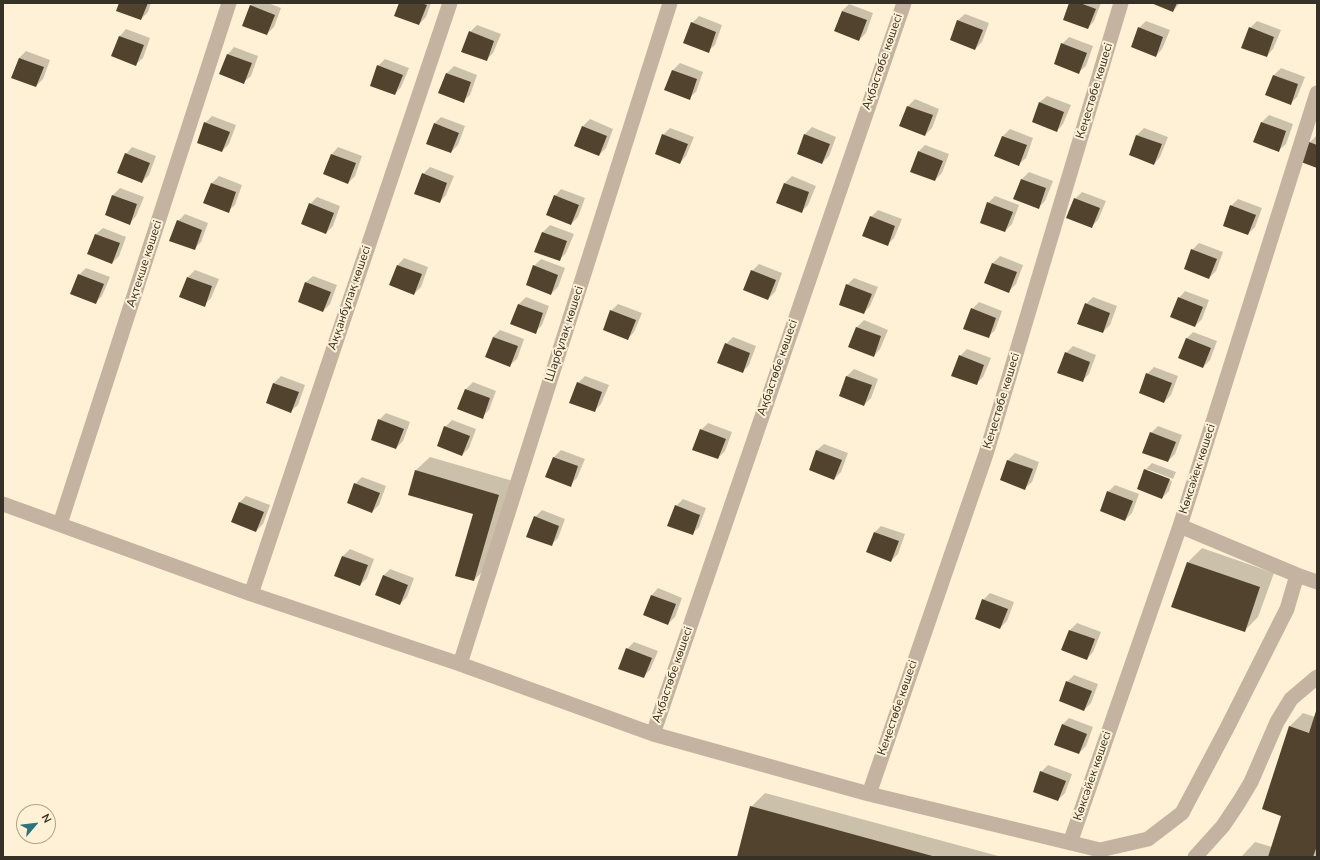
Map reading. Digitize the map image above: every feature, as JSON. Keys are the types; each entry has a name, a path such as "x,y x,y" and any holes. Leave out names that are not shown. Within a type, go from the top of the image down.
{"street":[{"name":"Ақтекше көшесі","path":"60,524 229,3"},
{"name":"Аққанбұлақ көшесі","path":"251,594 450,3"},
{"name":"Шарбұлақ көшесі","path":"460,664 670,3"},
{"name":"Ақбастөбе көшесі","path":"653,734 904,3"},
{"name":"Кеңестөбе көшесі","path":"868,794 986,454 1121,3"},
{"name":"Көксәйек көшесі","path":"1070,843 1180,526 1317,93"},
{"path":"3,504 251,594 460,664 653,734 868,794 1100,850 1148,839 1182,813 1287,609 1297,575"},
{"path":"1180,526 1317,582"},
{"path":"1195,857 1223,826 1240,802 1251,782 1277,722 1291,699 1317,677"}],"building":[{"path":"119,3 148,3 141,20 116,11"},
{"path":"399,3 421,3 427,5 419,25 394,16"},
{"path":"1069,3 1080,3 1096,9 1088,29 1063,20"},
{"path":"1151,3 1177,3 1173,12"},
{"path":"250,5 275,15 267,35 242,26"},
{"path":"842,11 867,20 859,41 834,31"},
{"path":"957,20 983,30 975,50 950,40"},
{"path":"691,22 716,32 709,53 683,43"},
{"path":"1138,27 1163,37 1156,57 1131,47"},
{"path":"1249,27 1274,37 1267,57 1241,48"},
{"path":"469,31 494,41 487,61 461,52"},
{"path":"119,36 144,45 136,66 111,56"},
{"path":"1061,43 1087,53 1079,74 1054,64"},
{"path":"227,54 252,63 244,84 219,74"},
{"path":"19,58 44,67 36,87 11,78"},
{"path":"377,65 403,75 395,95 370,86"},
{"path":"672,70 697,79 690,100 664,90"},
{"path":"446,73 471,82 464,103 438,93"},
{"path":"1273,75 1298,84 1291,105 1265,95"},
{"path":"1039,102 1064,112 1057,132 1032,122"},
{"path":"907,106 933,115 925,136 899,126"},
{"path":"204,122 230,132 222,152 197,143"},
{"path":"1261,122 1286,131 1279,152 1253,142"},
{"path":"434,123 459,133 451,153 426,144"},
{"path":"582,126 607,136 599,156 574,146"},
{"path":"662,134 688,144 680,164 655,154"},
{"path":"804,134 830,144 822,164 797,154"},
{"path":"1136,135 1162,144 1154,165 1129,155"},
{"path":"1002,136 1027,145 1019,166 994,156"},
{"path":"1309,142 1317,145 1317,168 1301,162"},
{"path":"918,151 943,161 935,181 910,172"},
{"path":"125,153 150,163 142,183 117,173"},
{"path":"331,154 356,163 348,184 323,174"},
{"path":"422,173 447,183 440,203 414,194"},
{"path":"1021,179 1046,188 1039,209 1013,199"},
{"path":"211,183 236,192 229,213 203,203"},
{"path":"784,183 809,192 802,213 776,203"},
{"path":"112,195 137,204 130,225 105,215"},
{"path":"554,195 579,205 571,225 546,215"},
{"path":"1074,198 1100,208 1092,228 1066,218"},
{"path":"987,202 1013,212 1005,232 980,223"},
{"path":"309,203 334,213 326,234 301,224"},
{"path":"1230,205 1256,215 1248,235 1223,226"},
{"path":"870,216 895,226 888,246 862,236"},
{"path":"177,220 202,230 195,250 169,241"},
{"path":"542,232 567,241 560,261 534,252"},
{"path":"95,234 120,243 112,264 87,254"},
{"path":"1191,249 1217,259 1209,279 1184,269"},
{"path":"992,263 1017,272 1009,293 984,283"},
{"path":"397,265 422,274 414,295 389,285"},
{"path":"533,265 558,275 551,295 526,285"},
{"path":"751,270 776,280 768,300 743,290"},
{"path":"78,274 104,284 96,304 70,294"},
{"path":"187,277 212,286 205,307 179,297"},
{"path":"305,282 331,292 323,312 298,302"},
{"path":"846,284 872,294 864,314 839,305"},
{"path":"1178,297 1203,307 1195,327 1170,317"},
{"path":"1085,303 1110,313 1103,333 1077,324"},
{"path":"518,304 543,313 536,334 510,324"},
{"path":"971,308 996,318 989,338 963,329"},
{"path":"610,310 636,320 628,340 603,330"},
{"path":"856,327 881,336 874,357 848,347"},
{"path":"493,337 518,346 510,367 485,357"},
{"path":"1186,338 1211,348 1203,368 1178,358"},
{"path":"725,343 750,353 743,373 717,363"},
{"path":"1065,352 1090,362 1083,382 1057,373"},
{"path":"959,355 984,365 977,385 951,376"},
{"path":"1146,373 1172,383 1164,403 1139,393"},
{"path":"846,376 872,385 864,406 839,396"},
{"path":"577,382 602,392 595,412 569,403"},
{"path":"273,383 299,392 291,413 266,403"},
{"path":"465,389 490,398 483,419 457,409"},
{"path":"378,419 404,429 396,449 371,440"},
{"path":"444,426 470,436 462,456 437,446"},
{"path":"700,429 726,439 718,459 692,450"},
{"path":"1150,432 1176,442 1168,462 1142,453"},
{"path":"816,450 842,460 834,480 809,470"},
{"path":"553,457 578,466 571,487 545,477"},
{"path":"1007,460 1033,469 1025,490 1000,480"},
{"path":"1144,469 1170,479 1162,499 1137,489"},
{"path":"415,470 499,495 474,581 455,576 473,514 408,495"},
{"path":"354,483 380,493 372,513 347,503"},
{"path":"1107,491 1133,501 1125,521 1100,511"},
{"path":"239,502 264,512 256,532 231,522"},
{"path":"675,505 700,515 693,535 667,526"},
{"path":"534,516 559,526 552,546 526,537"},
{"path":"874,532 899,541 891,562 866,552"},
{"path":"342,556 368,565 360,586 334,576"},
{"path":"1187,562 1260,587 1245,632 1171,607"},
{"path":"383,575 408,585 400,605 375,595"},
{"path":"651,595 676,604 668,625 643,615"},
{"path":"982,599 1008,609 1000,629 975,619"},
{"path":"1069,630 1095,639 1087,660 1061,650"},
{"path":"626,648 652,658 644,678 618,669"},
{"path":"1066,681 1092,691 1084,711 1059,701"},
{"path":"1317,708 1317,846 1313,857 1268,857 1281,816 1262,809 1289,726 1309,733"},
{"path":"1062,724 1087,734 1079,754 1054,745"},
{"path":"1040,771 1066,781 1058,801 1033,792"},
{"path":"750,806 936,857 737,857"}]}
